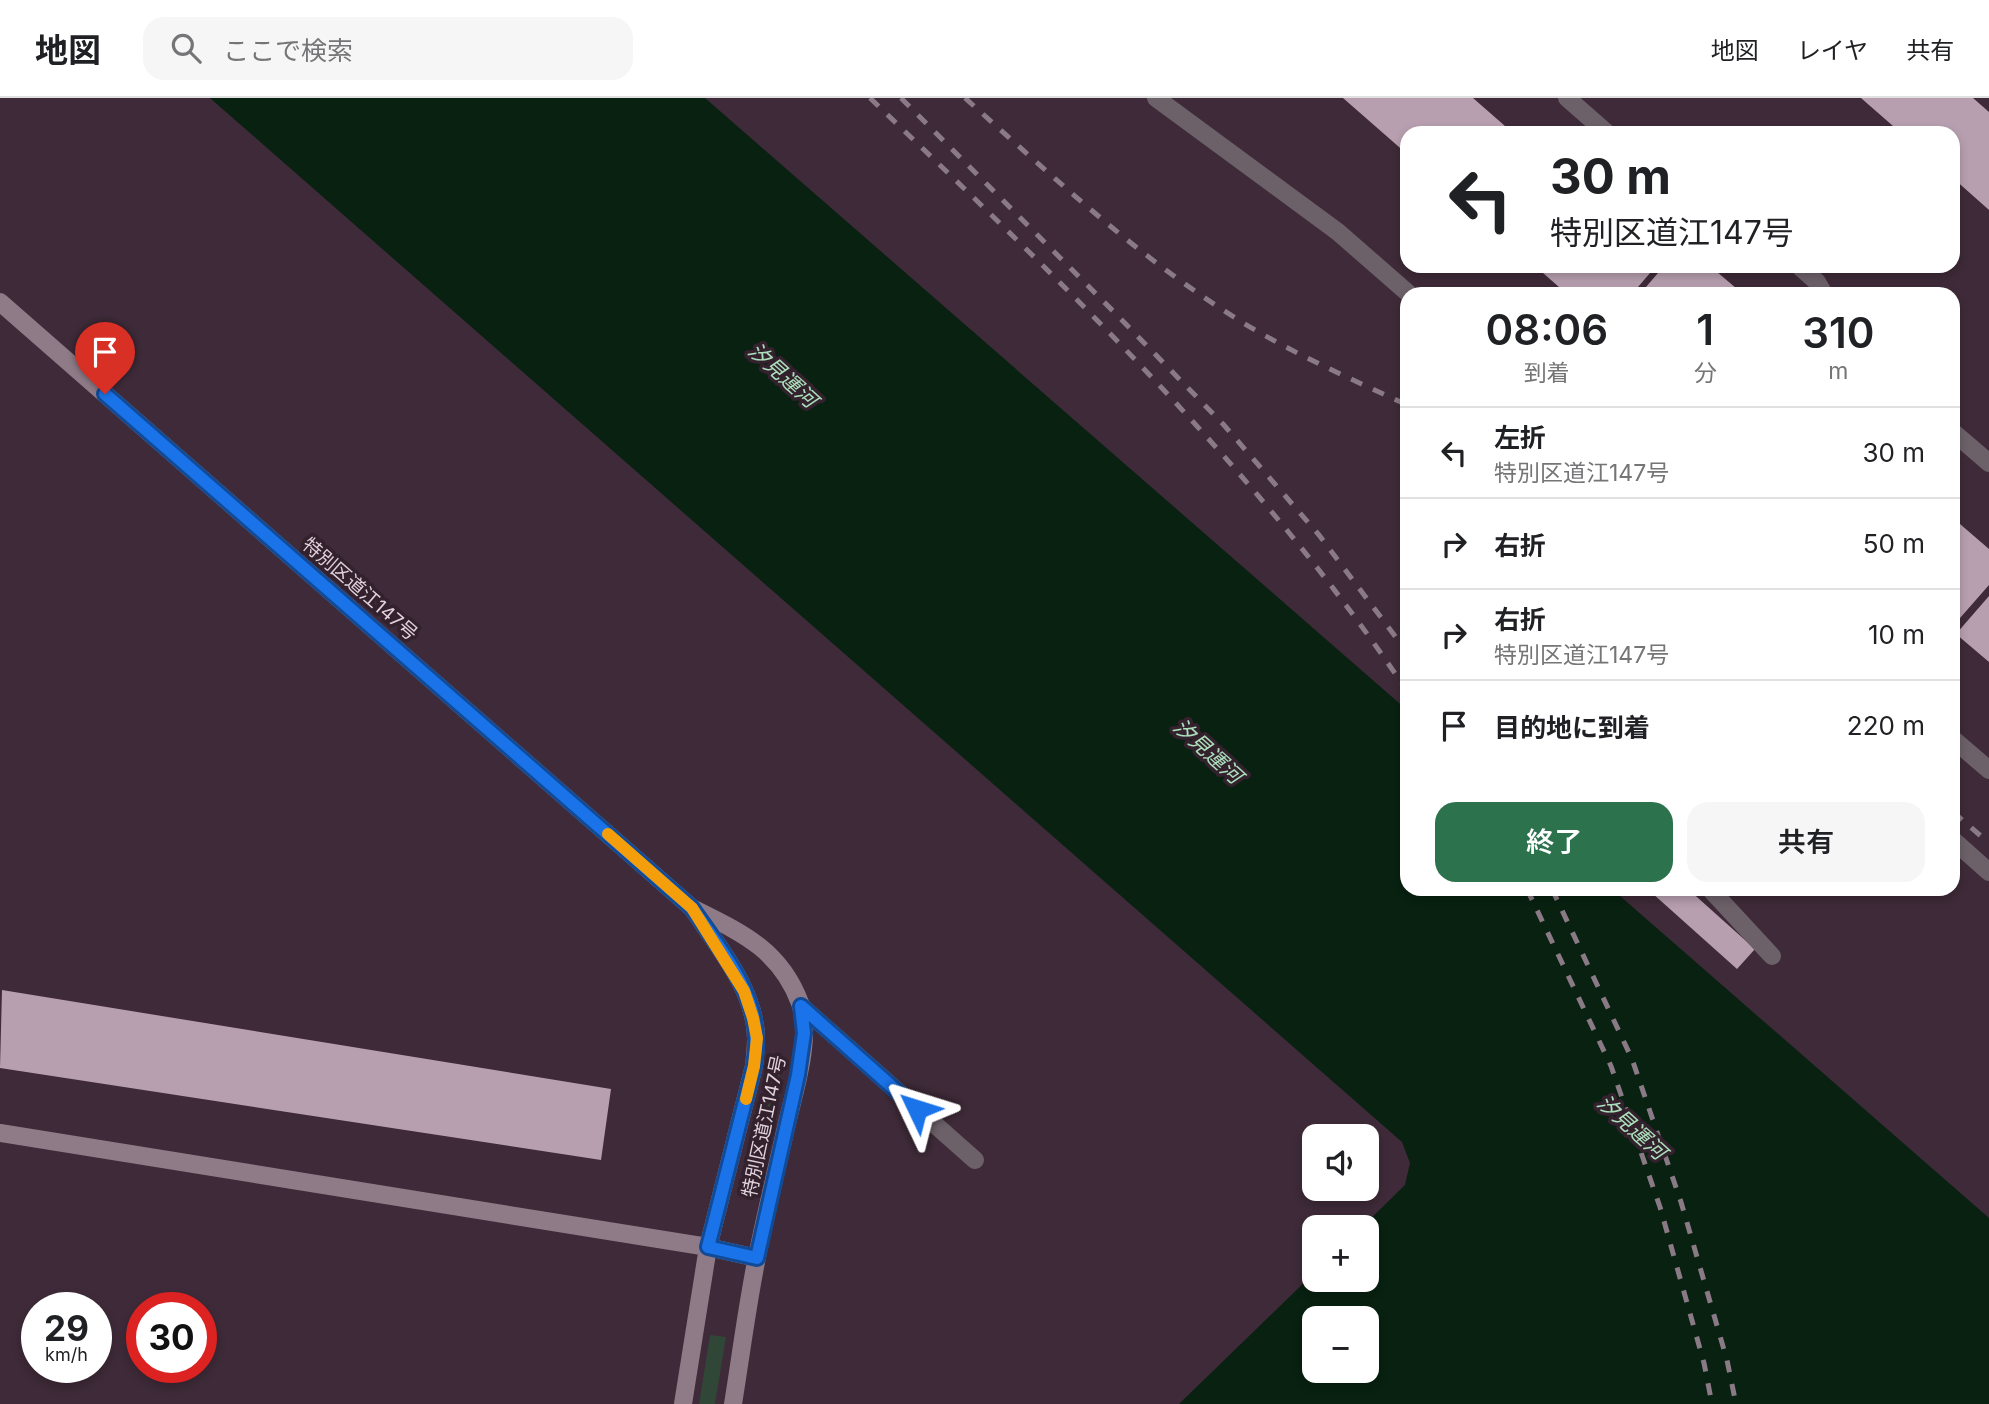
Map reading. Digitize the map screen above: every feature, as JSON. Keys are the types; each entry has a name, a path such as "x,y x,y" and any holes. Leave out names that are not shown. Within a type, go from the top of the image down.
{"street":[{"path":"1156,98 1338,232 1401,287"},
{"path":"1567,98 1599,126"},
{"path":"1807,273 1820,287"},
{"name":"特別区道江147号","path":"0,302 692,908 747,936 775,959 791,981 801,1006 804,1033 798,1075 757,1258 733,1404"},
{"path":"1960,438 1989,463"},
{"path":"1960,745 1989,770"},
{"path":"1960,847 1989,872"},
{"path":"1716,896 1772,956"},
{"name":"特別区道江147号","path":"683,1404 708,1247 754,1066 757,1038 744,991 692,908"},
{"path":"801,1006 975,1160"},
{"path":"0,1133 708,1247 757,1258"}],"shaded area":[{"path":"780,1053 783,1061 754,1182 750,1187 745,1186 773,1058"},
{"path":"710,1335 726,1337 715,1404 699,1404"}],"water":[{"name":"汐見運河","path":"210,98 705,98 1400,704 1400,896 1620,896 1989,1218 1989,1404 1179,1404 1302,1285 1302,1292 1379,1292 1379,1215 1374,1215 1405,1185 1410,1163 1402,1142"}],"building":[{"path":"1343,98 1473,98 1505,126 1400,126 1400,148"},
{"path":"1861,98 1973,98 1989,112 1989,210 1960,184 1960,126 1893,126"},
{"path":"1543,273 1650,273 1638,287 1559,287"},
{"path":"1658,273 1718,273 1735,287 1646,287"},
{"path":"1960,524 1989,549 1989,585 1960,618"},
{"path":"1989,596 1989,662 1960,637 1960,629"},
{"path":"1655,896 1696,896 1755,949 1737,969"},
{"path":"2,990 611,1089 601,1160 0,1068"}],"railway":[{"path":"870,98 1014,237 1155,380 1287,531 1349,609 1400,681"},
{"path":"901,98 1223,424 1319,535 1400,643"},
{"path":"965,98 1122,236 1188,286 1267,337 1400,402"},
{"path":"1960,818 1989,843"},
{"path":"1530,896 1611,1066 1660,1207 1704,1363 1712,1404"},
{"path":"1555,896 1632,1059 1681,1202 1727,1360 1736,1404"}],"slow traffic":[{"path":"608,834 692,908 744,991 757,1038 746,1099"}],"route":[{"path":"105,394 692,908 744,991 757,1038 754,1066 708,1247 757,1258 798,1075 804,1033 801,1006 917,1109"}]}
